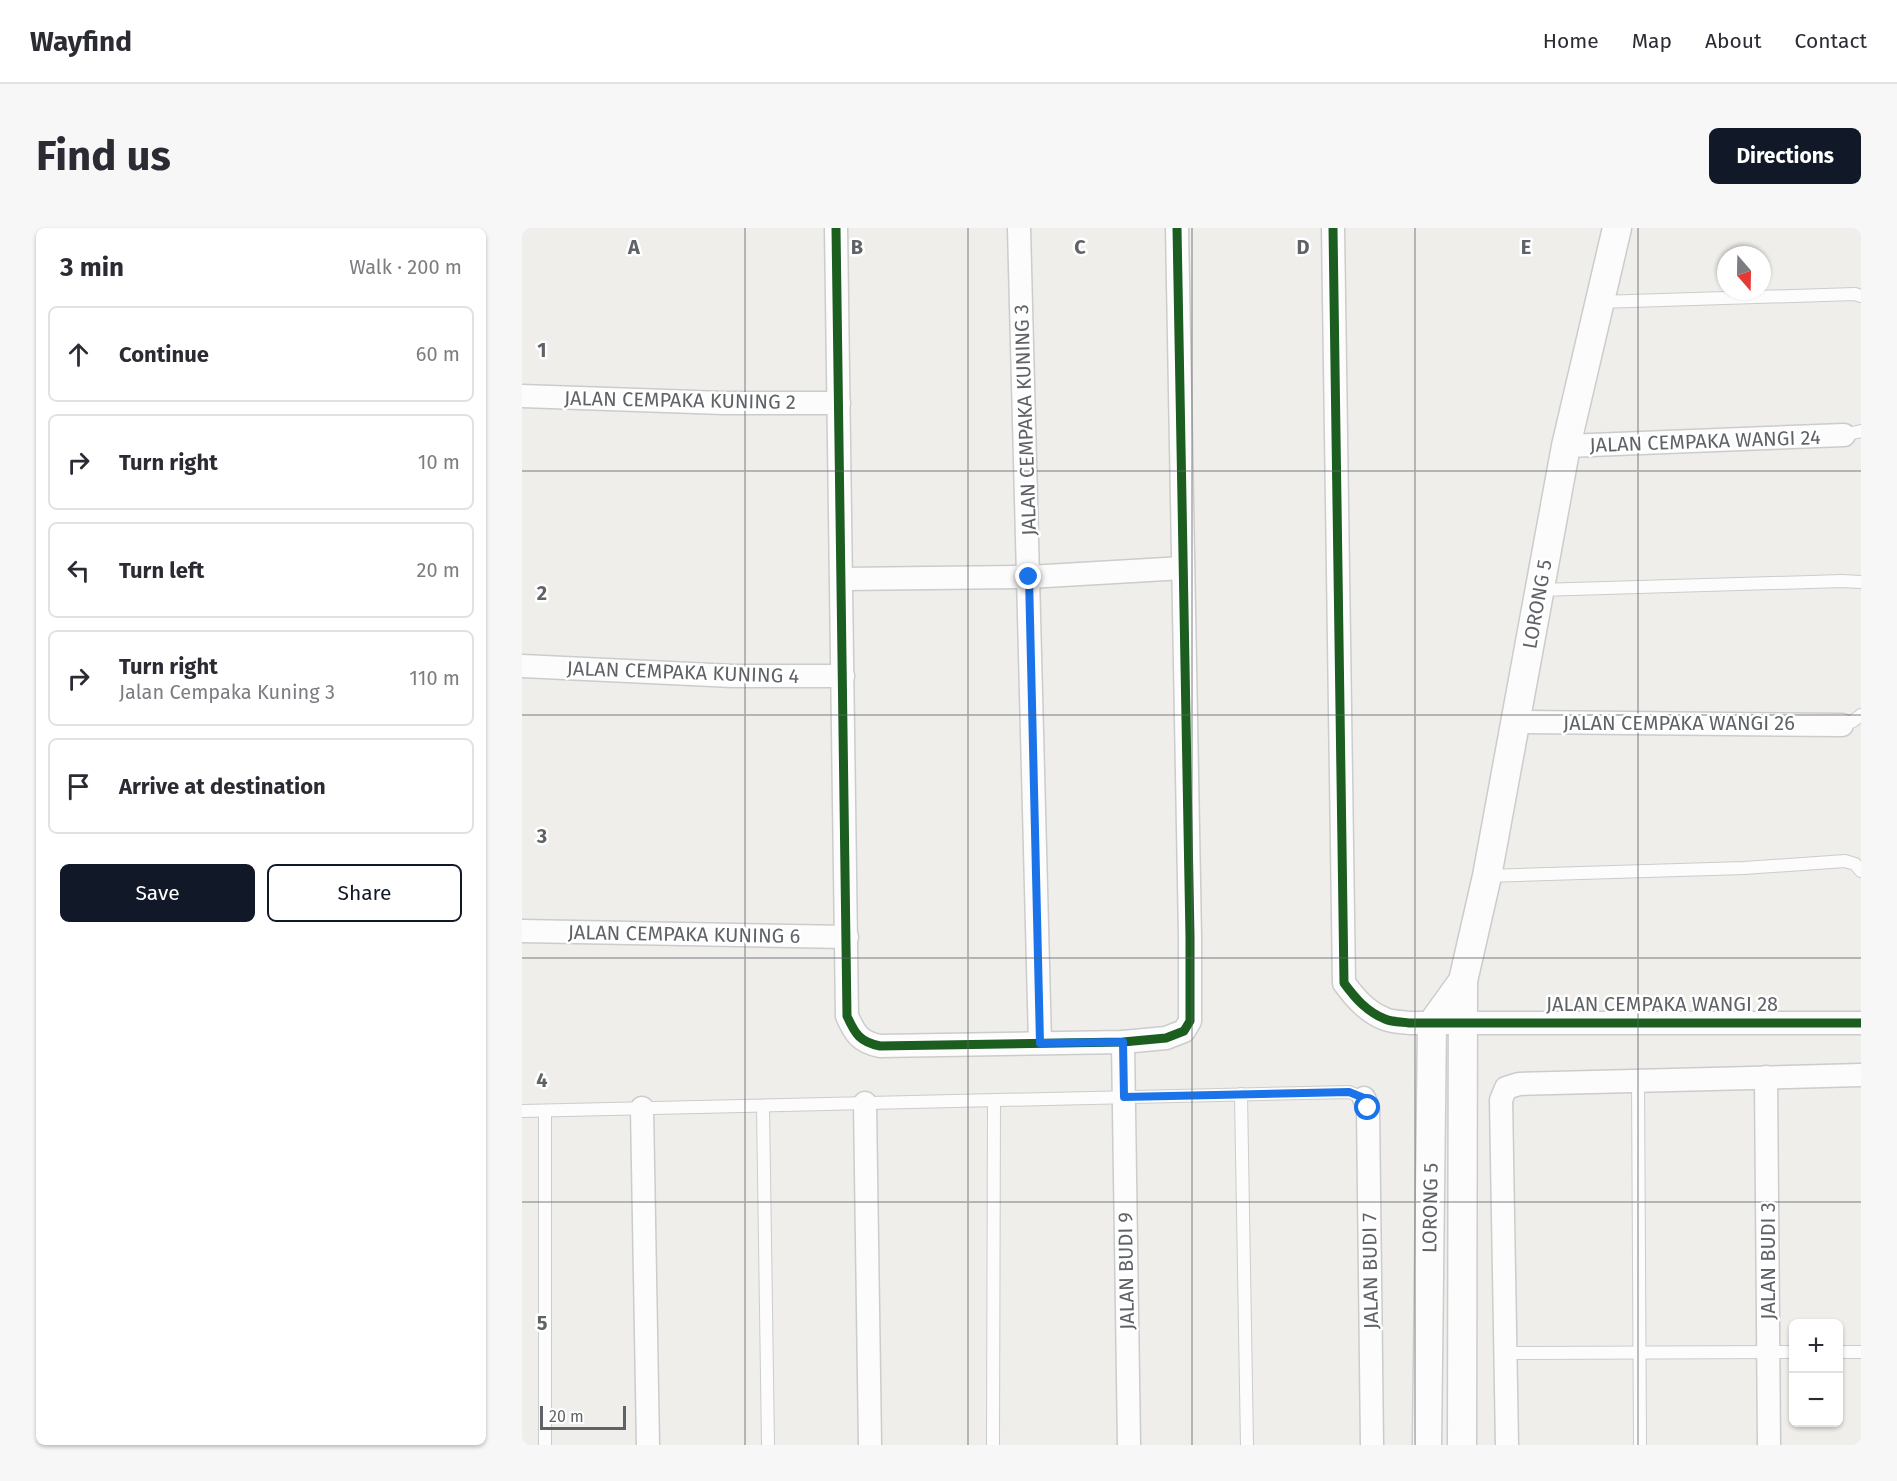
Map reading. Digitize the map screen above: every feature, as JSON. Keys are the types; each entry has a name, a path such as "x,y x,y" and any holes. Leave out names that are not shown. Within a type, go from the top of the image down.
{"street":[{"path":"836,228 847,1016 854,1030 868,1044 880,1046 1123,1042 1166,1038 1184,1031 1190,1021 1177,228"},
{"name":"JALAN CEMPAKA KUNING 3","path":"1020,228 1040,1043"},
{"name":"JALAN CEMPAKA WANGI 28","path":"1333,228 1344,983 1355,998 1386,1020 1432,1024 1463,1022 1861,1023"},
{"name":"LORONG 5","path":"1462,1445 1463,981 1487,876 1566,446 1617,228"},
{"name":"JALAN CEMPAKA KUNING 2","path":"522,396 723,403 839,404"},
{"name":"JALAN CEMPAKA WANGI 24","path":"1566,446 1852,433"},
{"path":"842,579 1029,577 1183,568"},
{"name":"JALAN CEMPAKA KUNING 4","path":"522,666 733,676 843,676"},
{"name":"JALAN CEMPAKA WANGI 26","path":"1515,722 1852,720"},
{"name":"JALAN CEMPAKA KUNING 6","path":"522,931 847,937"},
{"name":"LORONG 5","path":"1427,1445 1432,1024 1463,981"},
{"name":"JALAN BUDI 9","path":"1123,1042 1129,1445"},
{"path":"1508,1445 1501,1100 1506,1088 1519,1084 1861,1075"},
{"name":"JALAN BUDI 3","path":"1766,1077 1769,1445"},
{"name":"JALAN BUDI 7","path":"1364,1098 1368,1108 1372,1445"},
{"path":"865,1103 870,1445"},
{"path":"642,1108 648,1445"}],"lane":[{"path":"1599,303 1855,294 1861,296"},
{"path":"1539,590 1861,582"},
{"path":"1487,876 1744,868 1845,861 1855,864 1861,871"},
{"path":"1638,1080 1640,1445"},
{"path":"522,1112 1349,1092 1364,1098"},
{"path":"1241,1094 1247,1445"},
{"path":"993,1445 994,1100"},
{"path":"763,1106 768,1445"},
{"path":"545,1111 545,1445"},
{"path":"1506,1353 1789,1352"},
{"path":"1843,1352 1861,1352"}],"cycle path":[{"path":"836,228 847,1016 859,1036 880,1046 1123,1042 1166,1038 1184,1031 1190,1021 1177,228"},
{"path":"1333,228 1344,983 1373,1013 1388,1020 1409,1023 1861,1023"}],"route":[{"path":"1029,577 1040,1043 1123,1042 1124,1097 1349,1092 1364,1098 1368,1108"}]}
